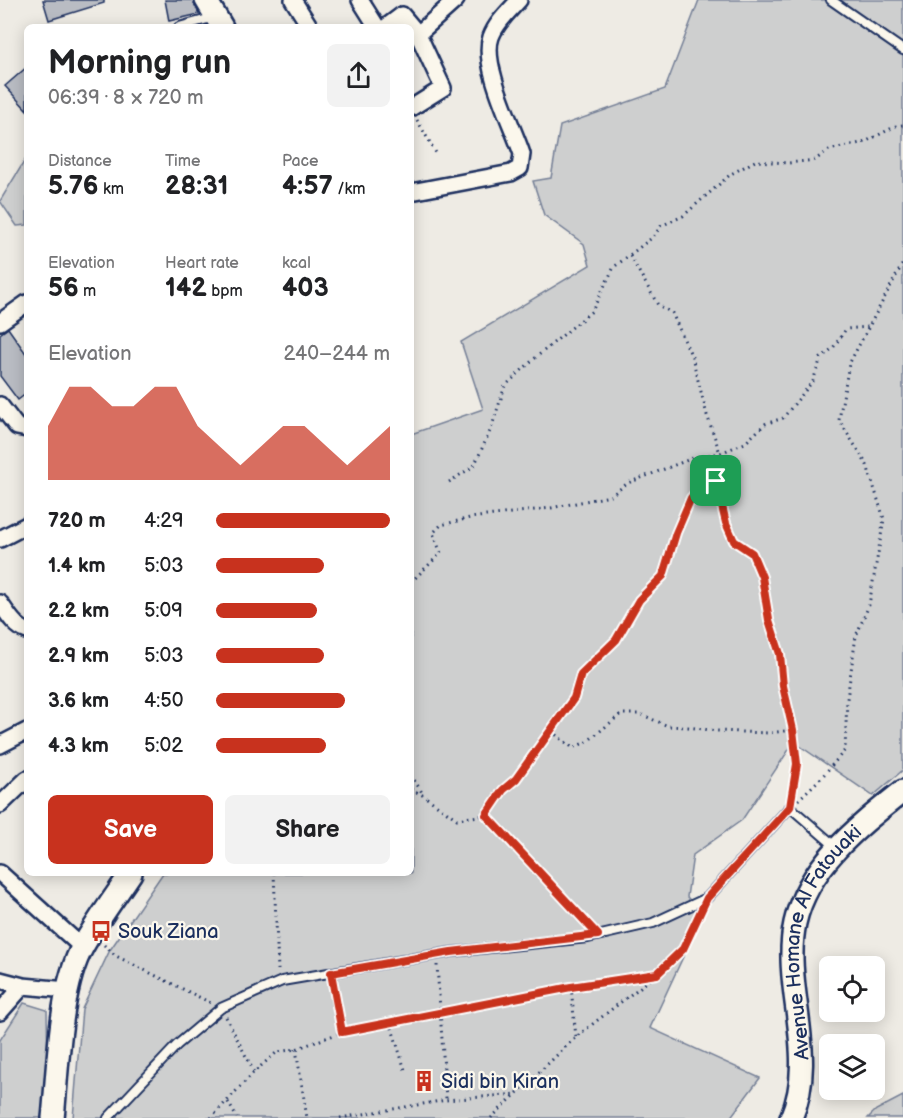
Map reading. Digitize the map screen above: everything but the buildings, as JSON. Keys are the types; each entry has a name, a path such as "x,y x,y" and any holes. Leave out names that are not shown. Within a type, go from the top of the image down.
{"street":[{"path":"293,0 308,24"},
{"path":"360,0 375,24"},
{"path":"418,34 456,0"},
{"path":"414,191 511,173 520,168 522,154 493,74 490,48 490,40 495,28 519,0"},
{"path":"390,24 402,15 410,24"},
{"path":"414,29 443,88 414,114"},
{"path":"0,322 24,305"},
{"path":"0,405 16,427 24,428"},
{"path":"0,539 24,527"},
{"path":"0,603 24,630"},
{"path":"0,745 24,733"},
{"path":"0,805 24,782"},
{"name":"Avenue Homane Al Fatouaki","path":"791,1118 796,1107 802,1073 801,1040 793,970 794,931 800,911 815,877 837,848 903,791"},
{"path":"0,874 87,940"},
{"path":"53,1118 67,990 87,940 129,876"},
{"path":"0,980 24,986 67,990"},
{"path":"0,1012 24,986"}],"lane":[{"path":"831,0 903,50"},
{"path":"187,24 214,14"},
{"path":"108,1118 177,1045 221,1008 279,983 437,955 598,935 653,923 707,898 790,807 837,848"}],"path":[{"path":"414,114 436,153"},
{"path":"449,482 474,466 491,429 505,386 592,311 614,267 630,256 662,226 683,216 731,174 755,161 789,163 815,160 829,150 865,141 903,125"},
{"path":"630,256 658,305 672,313 692,357 707,415 720,453 716,481 726,523 734,541 752,553 762,577 769,620 780,654 783,686 793,730 797,764 790,807"},
{"path":"790,807 821,778 845,750 847,699 856,636 869,604 884,519 867,465 839,420 849,364 903,264"},
{"path":"414,579 441,553 433,532 441,525 470,518 550,508 610,496 628,483 682,462 720,453 745,442 765,424 783,418 813,381 821,358 833,348 846,329 869,327"},
{"path":"414,791 457,819 486,815 503,790 516,779 574,698 581,674 616,640 639,600 663,576 676,533 691,498 703,484 716,481"},
{"path":"550,731 573,748 588,741 621,714 640,714 668,726 717,731 769,733 793,730"},
{"path":"414,780 424,796"},
{"path":"486,815 598,935"},
{"path":"274,876 279,983"},
{"path":"491,1118 576,1037 657,974 683,949 707,898"},
{"path":"87,940 221,1008 255,1072"},
{"path":"437,955 446,1100"},
{"path":"331,973 342,1032"},
{"path":"211,1118 277,1052 296,1049 342,1032 390,1022 441,1014 571,987 657,974"},
{"path":"571,987 576,1037"},
{"path":"390,1022 405,1070"},
{"path":"296,1049 308,1118"},
{"path":"340,1118 446,1100 519,1093"},
{"path":"228,1102 237,1118"}],"shaded area":[{"path":"699,0 903,0 903,770 873,796 794,742 742,820 693,855 687,897 703,914 650,1028 760,1078 730,1118 73,1118 82,1009 110,950 161,876 414,876 414,433 483,409 461,342 590,265 584,244 544,215 533,181 551,178 560,126 665,89"},
{"path":"24,162 24,225 17,226 0,201"},
{"path":"24,1003 47,1010 48,1074 41,1118 0,1118 0,1040"},
{"path":"903,1096 903,1118 868,1118 876,1110"}],"place":[{"name":"Souk Ziana","path":"101,931"},
{"name":"Sidi bin Kiran","path":"424,1081"}],"route":[{"path":"716,481 726,523 734,541 752,553 762,577 769,620 780,654 783,686 793,730 797,764 790,807 707,898 683,949 657,974 571,987 342,1032 331,973 451,952 588,938 598,935 486,815 503,790 516,779 574,698 581,674 616,640 639,600 663,576 676,533 691,498 703,484 716,481"}]}
